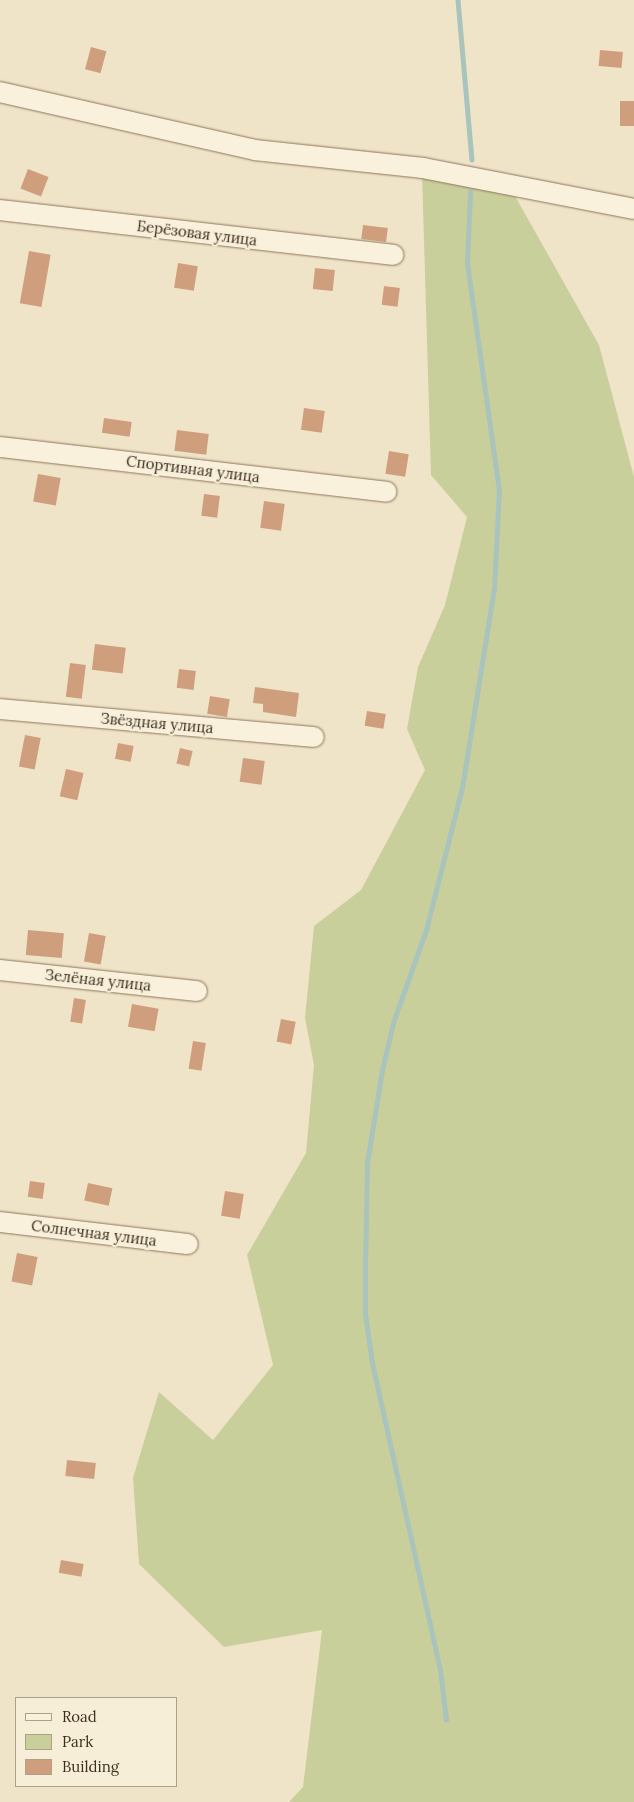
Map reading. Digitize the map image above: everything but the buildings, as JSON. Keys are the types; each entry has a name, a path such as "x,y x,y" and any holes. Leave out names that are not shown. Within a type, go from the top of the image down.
{"street":[{"path":"0,92 255,150 423,168 634,210"},
{"name":"Берёзовая улица","path":"0,210 393,255"},
{"name":"Спортивная улица","path":"0,447 386,492"},
{"name":"Звёздная улица","path":"0,709 314,737"},
{"name":"Зелёная улица","path":"0,970 197,990"},
{"name":"Солнечная улица","path":"0,1222 188,1244"}],"green space":[{"path":"422,174 515,196 599,345 634,477 634,1802 289,1802 303,1787 322,1630 224,1647 139,1564 133,1478 159,1392 213,1440 273,1365 247,1255 306,1153 314,1065 305,1018 314,926 361,890 425,770 407,729 418,667 445,605 467,517 431,475"}],"waterway":[{"path":"458,0 472,159"},
{"path":"446,1720 440,1670 372,1363 365,1314 365,1267 367,1163 382,1070 393,1023 426,930 462,788 494,589 499,491 467,262 470,192"}]}
